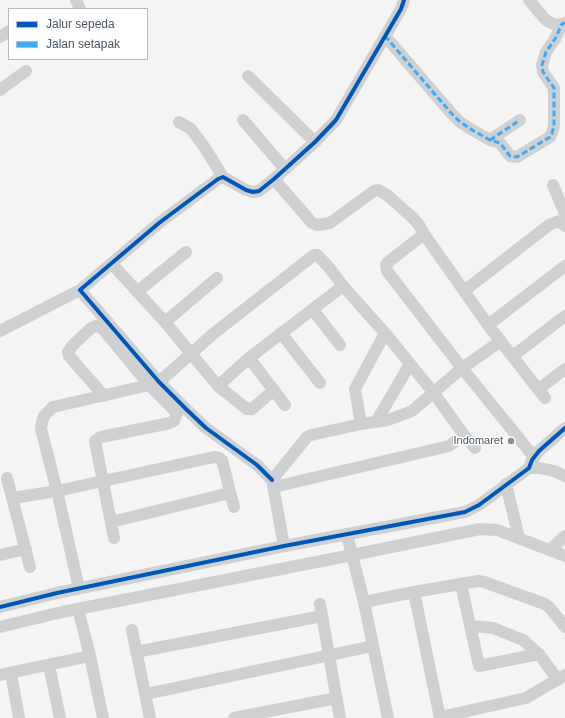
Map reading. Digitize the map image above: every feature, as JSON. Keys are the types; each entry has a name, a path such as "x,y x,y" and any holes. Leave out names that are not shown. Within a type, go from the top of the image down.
{"street":[{"path":"179,122 191,129 223,177 246,190 259,192 315,142 339,116 401,9 404,0"},
{"path":"385,36 460,122 490,140 500,143 510,156 517,157 550,137 554,126 554,88 543,72 542,65 546,52 563,24 549,22 529,0"},
{"path":"0,90 26,71"},
{"path":"248,76 315,142"},
{"path":"243,120 285,169"},
{"path":"490,140 520,120"},
{"path":"0,331 80,290 159,224 213,182 223,177"},
{"path":"274,179 312,223 318,225 330,223 374,191 378,190 387,195 419,225 488,325 542,394 565,369"},
{"path":"553,185 565,214"},
{"path":"464,291 549,225 559,220 565,226"},
{"path":"424,234 390,259 386,268 532,462 540,468 554,471 565,476"},
{"path":"137,292 186,252"},
{"path":"94,606 85,587 57,491 41,429 44,416 52,408 154,383 314,255 320,257 343,286 385,333 433,392 475,448"},
{"path":"112,264 165,322 218,386 247,409 252,409 274,390"},
{"path":"488,325 565,266"},
{"path":"165,322 217,278"},
{"path":"218,386 249,358 343,286"},
{"path":"80,290 177,413 176,419 170,423 96,439 95,444 114,538"},
{"path":"313,310 340,346"},
{"path":"513,356 565,316"},
{"path":"104,396 69,356 68,352 72,346 91,328 96,326 102,328 154,383 206,428 257,465 273,484 284,546"},
{"path":"361,424 355,389 385,333"},
{"path":"281,334 320,382"},
{"path":"273,484 307,437 361,424 388,420 412,411 462,368 501,341"},
{"path":"249,358 285,405"},
{"path":"376,422 410,364"},
{"path":"0,607 57,593 284,546 464,512 479,505 506,484 532,462 565,428"},
{"path":"273,484 449,446 464,435"},
{"path":"13,498 57,491 214,457 222,460 234,507"},
{"path":"7,478 30,567"},
{"path":"506,484 519,538"},
{"path":"111,522 230,493"},
{"path":"0,627 62,612 352,556 480,529 497,530 565,556"},
{"path":"347,535 364,602 388,718"},
{"path":"550,550 565,536"},
{"path":"0,555 26,550"},
{"path":"364,602 478,581 545,604 565,627"},
{"path":"461,584 480,666 539,654"},
{"path":"414,592 440,718 526,698 562,678 539,654 518,637 494,628 471,626"},
{"path":"57,593 62,612"},
{"path":"320,604 340,718"},
{"path":"78,609 103,718"},
{"path":"136,652 322,616"},
{"path":"132,630 150,718"},
{"path":"146,694 373,646"},
{"path":"20,718 6,674 90,656"},
{"path":"49,665 60,718"},
{"path":"241,717 337,698"}],"marked path":[{"path":"385,36 460,122 490,140 500,143 510,156 517,157 550,137 552,133 554,126 554,88 543,72 542,65 546,52 555,39 562,24 565,23"},
{"path":"490,140 520,120"}],"cycle path":[{"path":"272,480 257,465 206,428 187,410 159,382 80,290 159,223 218,179 223,177 246,190 253,192 259,191 274,179 315,142 336,120 401,9 404,0"},
{"path":"0,607 57,593 284,546 465,512 479,505 529,468 532,460 539,451 565,428"}],"place":[{"name":"Indomaret","path":"511,441"}]}
